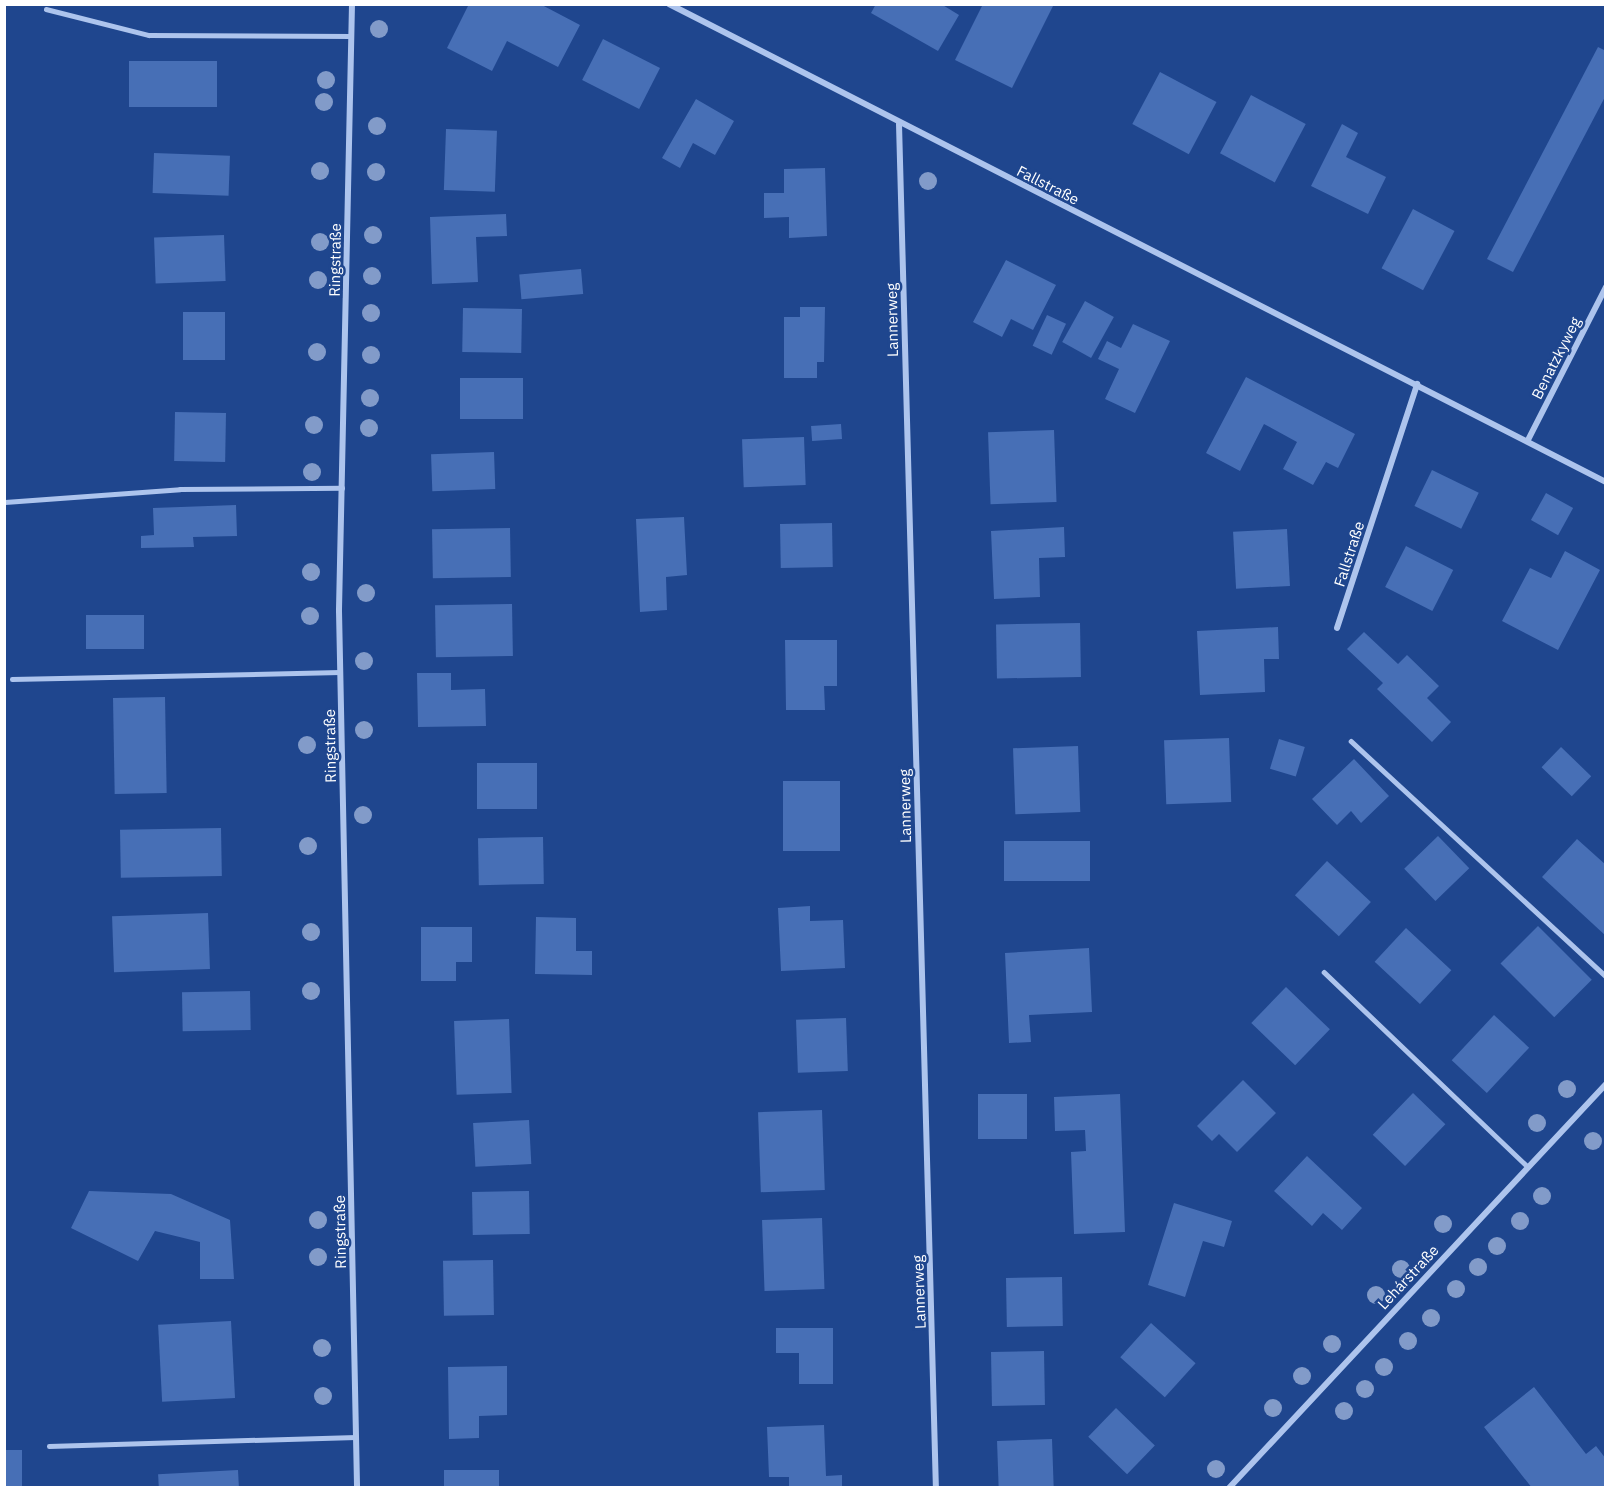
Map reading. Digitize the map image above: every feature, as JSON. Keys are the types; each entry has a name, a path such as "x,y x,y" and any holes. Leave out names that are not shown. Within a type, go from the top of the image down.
{"street":[{"name":"Ringstraße","path":"352,4 340,672 357,1488"},
{"name":"Fallstraße","path":"669,4 899,124 1528,440 1605,482"},
{"name":"Lannerweg","path":"899,124 936,1488"},
{"name":"Benatzkyweg","path":"1528,440 1605,287"},
{"name":"Fallstraße","path":"1337,628 1417,384"},
{"name":"Lehárstraße","path":"1229,1488 1605,1084"}],"lane":[{"path":"46,9 149,35 351,36"},
{"path":"5,502 180,489 342,488"},
{"path":"12,679 340,672"},
{"path":"1351,741 1605,976"},
{"path":"1324,972 1528,1167"},
{"path":"49,1446 356,1437"}],"building":[{"path":"469,4 540,4 580,25 558,67 507,41 492,71 447,48"},
{"path":"876,4 941,4 959,15 938,51 871,13"},
{"path":"983,4 1054,4 1012,88 955,60"},
{"path":"603,39 660,68 639,109 582,80"},
{"path":"1598,47 1606,51 1606,95 1513,272 1487,259"},
{"path":"129,61 217,61 217,107 129,107"},
{"path":"1160,72 1217,102 1189,154 1132,124"},
{"path":"1251,95 1306,124 1275,182 1220,153"},
{"path":"696,99 734,121 715,155 693,143 680,168 662,158"},
{"path":"1342,124 1358,133 1346,157 1386,177 1368,214 1311,186"},
{"path":"446,129 497,131 495,192 444,190"},
{"path":"154,153 230,156 229,196 153,193"},
{"path":"825,168 827,236 789,238 789,217 764,218 764,193 784,193 784,169"},
{"path":"1413,209 1454,231 1423,290 1382,268"},
{"path":"506,214 507,236 476,237 478,282 432,284 430,217"},
{"path":"224,235 226,281 156,283 154,237"},
{"path":"1006,260 1056,285 1033,330 1011,319 1002,337 973,322"},
{"path":"581,269 583,294 521,299 519,274"},
{"path":"1085,301 1114,317 1091,358 1062,342"},
{"path":"800,307 825,307 824,362 817,362 817,378 784,378 784,317 800,317"},
{"path":"463,308 522,309 521,353 462,352"},
{"path":"183,312 225,312 225,360 183,360"},
{"path":"1047,315 1066,324 1052,355 1033,346"},
{"path":"1133,324 1170,341 1135,413 1105,399 1119,369 1098,359 1107,341 1121,348"},
{"path":"1246,377 1355,434 1338,468 1326,462 1313,485 1283,469 1297,442 1264,424 1240,471 1206,453"},
{"path":"460,378 523,378 523,419 460,419"},
{"path":"175,412 226,413 225,462 174,461"},
{"path":"841,424 842,439 812,441 811,426"},
{"path":"1054,430 1057,502 991,504 988,432"},
{"path":"804,437 806,485 744,487 742,439"},
{"path":"494,452 495,489 432,491 431,454"},
{"path":"1432,470 1479,493 1461,529 1414,506"},
{"path":"1546,493 1573,508 1558,535 1531,520"},
{"path":"236,505 237,536 193,537 194,547 141,548 141,536 154,535 153,508"},
{"path":"684,517 687,575 666,577 667,610 640,612 636,519"},
{"path":"832,523 833,567 781,568 780,524"},
{"path":"1064,527 1065,557 1039,558 1040,597 994,599 991,531"},
{"path":"510,528 511,577 433,578 432,529"},
{"path":"1287,529 1290,586 1236,589 1233,532"},
{"path":"1406,546 1453,570 1432,611 1385,587"},
{"path":"1565,551 1600,570 1558,650 1502,621 1530,568 1551,578"},
{"path":"512,604 513,656 436,657 435,605"},
{"path":"86,615 144,615 144,649 86,649"},
{"path":"1080,623 1081,677 997,678 996,624"},
{"path":"1278,627 1279,659 1264,659 1265,692 1200,695 1197,631"},
{"path":"1364,632 1398,664 1407,655 1439,686 1427,698 1451,722 1432,742 1377,689 1383,683 1347,649"},
{"path":"785,640 837,640 837,686 824,686 825,710 786,710"},
{"path":"417,673 451,673 451,690 485,689 486,726 418,727"},
{"path":"165,697 167,793 115,794 113,698"},
{"path":"1229,738 1231,802 1166,804 1164,740"},
{"path":"1279,739 1305,747 1296,777 1270,769"},
{"path":"1078,746 1080,812 1015,814 1013,748"},
{"path":"1561,747 1591,776 1572,796 1542,767"},
{"path":"1354,759 1389,796 1361,823 1351,811 1337,825 1312,799"},
{"path":"477,763 537,763 537,809 477,809"},
{"path":"783,781 840,781 840,851 783,851"},
{"path":"221,828 222,876 121,878 120,830"},
{"path":"1438,836 1469,868 1435,901 1404,869"},
{"path":"543,837 544,884 479,885 478,838"},
{"path":"1577,839 1606,865 1606,936 1542,877"},
{"path":"1004,841 1090,841 1090,881 1004,881"},
{"path":"1327,861 1371,902 1339,936 1295,895"},
{"path":"810,906 810,921 843,920 845,968 781,971 778,908"},
{"path":"208,913 210,969 114,972 112,916"},
{"path":"536,917 576,918 576,951 592,951 592,975 535,974"},
{"path":"1538,926 1592,980 1554,1017 1501,963"},
{"path":"421,927 472,927 472,962 456,962 456,981 421,981"},
{"path":"1406,928 1451,970 1420,1004 1375,962"},
{"path":"1089,948 1092,1012 1029,1015 1031,1042 1009,1043 1005,953"},
{"path":"1286,987 1330,1029 1295,1065 1251,1023"},
{"path":"250,991 251,1030 183,1031 182,992"},
{"path":"1494,1015 1529,1048 1487,1093 1452,1060"},
{"path":"846,1018 848,1071 798,1073 796,1020"},
{"path":"509,1019 512,1093 457,1095 454,1021"},
{"path":"1243,1080 1276,1113 1237,1152 1219,1134 1212,1141 1197,1126"},
{"path":"1413,1093 1445,1124 1405,1166 1373,1135"},
{"path":"978,1094 1027,1094 1027,1139 978,1139"},
{"path":"1120,1094 1125,1232 1074,1234 1071,1152 1086,1151 1085,1130 1055,1131 1054,1097"},
{"path":"822,1110 825,1190 761,1192 758,1112"},
{"path":"529,1120 531,1164 475,1167 473,1123"},
{"path":"1307,1156 1362,1208 1342,1230 1323,1213 1312,1226 1274,1191"},
{"path":"89,1191 171,1194 230,1220 234,1279 200,1279 200,1242 155,1231 138,1261 71,1228"},
{"path":"529,1191 530,1234 473,1235 472,1192"},
{"path":"1174,1203 1232,1221 1224,1247 1203,1241 1185,1297 1148,1285"},
{"path":"822,1218 824,1289 765,1291 762,1220"},
{"path":"493,1260 494,1315 444,1316 443,1261"},
{"path":"1062,1277 1063,1326 1007,1327 1006,1278"},
{"path":"231,1321 235,1398 162,1402 158,1325"},
{"path":"1151,1323 1196,1363 1165,1397 1120,1357"},
{"path":"776,1328 833,1328 833,1384 799,1384 799,1353 776,1353"},
{"path":"1044,1351 1045,1405 992,1406 991,1352"},
{"path":"507,1366 507,1415 479,1416 479,1438 449,1439 448,1367"},
{"path":"1534,1387 1586,1454 1596,1446 1606,1459 1606,1488 1532,1488 1484,1427"},
{"path":"1116,1408 1155,1446 1127,1474 1088,1437"},
{"path":"824,1425 826,1476 842,1475 842,1488 789,1488 789,1477 769,1477 767,1427"},
{"path":"1052,1439 1054,1488 999,1488 997,1441"},
{"path":"4,1450 22,1450 22,1488 4,1488"},
{"path":"238,1470 239,1488 159,1488 158,1474"},
{"path":"444,1470 499,1470 499,1488 444,1488"}]}
